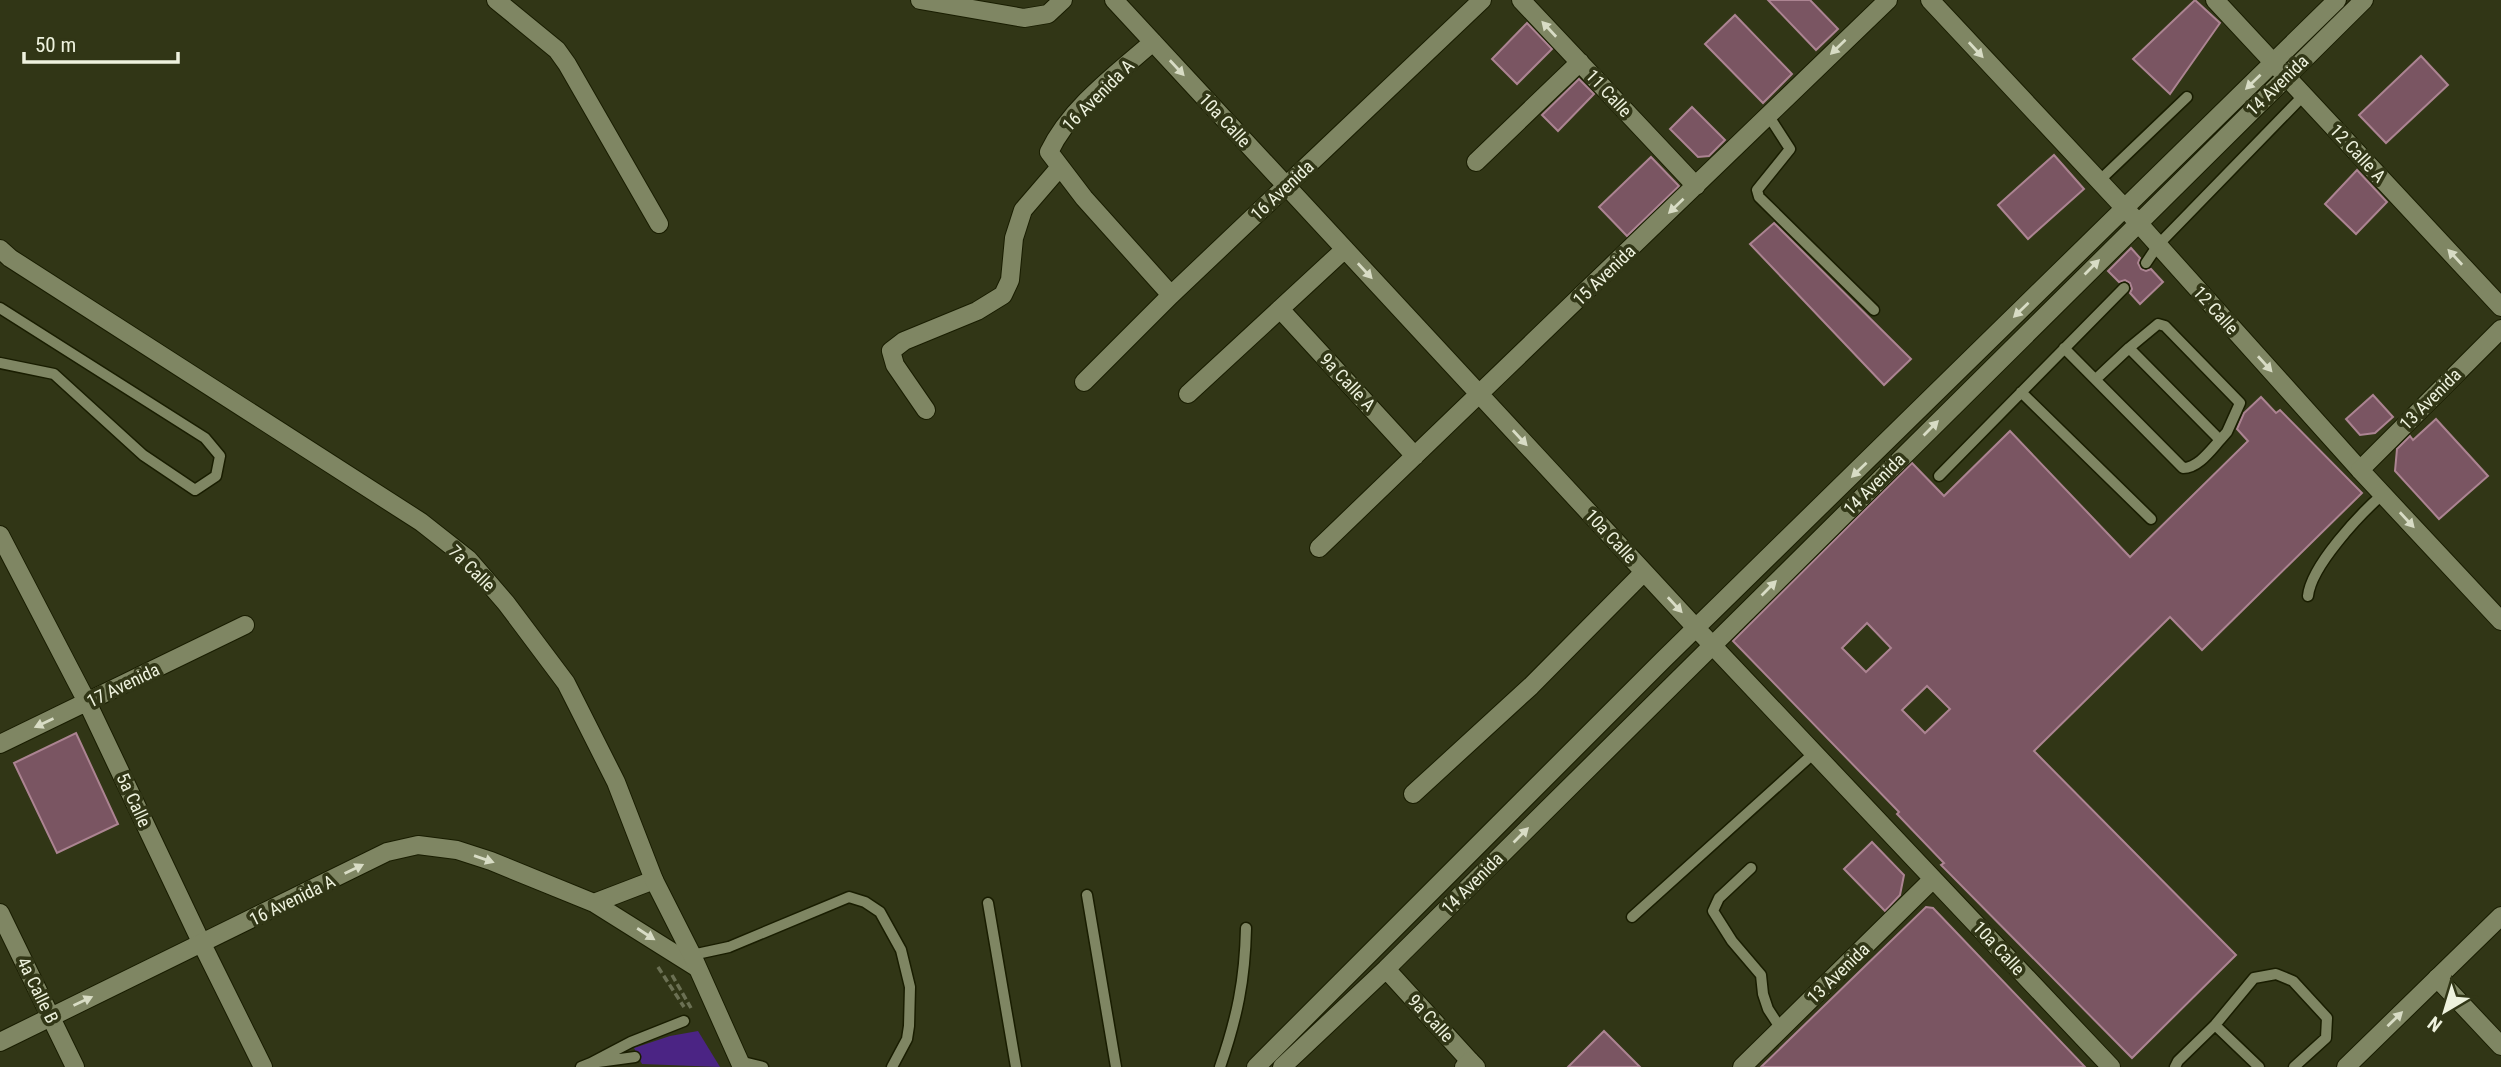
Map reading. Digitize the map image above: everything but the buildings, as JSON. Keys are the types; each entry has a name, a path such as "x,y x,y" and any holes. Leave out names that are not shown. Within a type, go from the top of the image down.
{"street":[{"path":"496,0 557,50 659,224"},
{"path":"920,0 1024,18 1048,14 1063,0"},
{"name":"10a Calle","path":"1114,0 1697,629 2111,1067"},
{"name":"16 Avenida","path":"1084,382 1171,295 1482,0"},
{"name":"11 Calle","path":"1521,0 1696,186"},
{"name":"15 Avenida","path":"1319,548 1888,0"},
{"name":"12 Calle","path":"1930,0 2138,222 2360,470 2501,621"},
{"name":"12 Calle A","path":"2215,0 2501,307"},
{"name":"14 Avenida","path":"1256,1067 2337,0"},
{"name":"14 Avenida","path":"1282,1067 1386,969 2364,0"},
{"name":"16 Avenida A","path":"1060,167 1049,152 1058,134 1074,115 1153,42"},
{"path":"1476,162 1580,62"},
{"path":"926,410 895,365 891,351 904,341 977,311 1003,295 1010,279 1014,238 1024,210 1060,167 1171,295"},
{"name":"7a Calle","path":"0,249 22,266 421,523 468,559 506,603 566,683 616,782 654,880 740,1064"},
{"path":"1188,394 1345,249"},
{"name":"9a Calle A","path":"1280,309 1415,456"},
{"name":"13 Avenida","path":"2360,470 2501,329"},
{"name":"5a Calle","path":"3,546 87,702 263,1067"},
{"path":"1413,794 1531,686 1644,572"},
{"name":"17 Avenida","path":"0,744 245,625"},
{"name":"16 Avenida A","path":"0,1042 387,852 418,845 457,850 491,861 594,903 694,961"},
{"name":"13 Avenida","path":"1742,1067 1933,879"},
{"path":"594,903 654,880"},
{"name":"4a Calle B","path":"0,913 75,1067"},
{"path":"2346,1067 2501,916"},
{"name":"9a Calle","path":"1386,969 1470,1065"},
{"path":"2437,978 2501,1046"}],"lane":[{"path":"2146,263 2158,245 2304,95"},
{"path":"2099,181 2187,97"},
{"path":"1768,115 1790,149 1758,190 1759,197 1874,310"},
{"path":"1939,476 2124,288"},
{"path":"0,308 205,438 220,456 216,476 195,490 143,454 54,374 0,363"},
{"path":"2064,348 2183,468 2197,464 2220,440 2227,432 2240,403 2165,326 2158,324 2096,379"},
{"path":"2129,348 2220,440"},
{"path":"2021,392 2151,519"},
{"path":"2308,596 2309,585 2320,566 2383,494"},
{"path":"1632,917 1814,753"},
{"path":"1751,868 1719,898 1713,911 1732,941 1761,975 1768,1009 1781,1029"},
{"path":"1087,895 1116,1067"},
{"path":"694,961 849,897 865,902 880,912 901,950 910,988 907,1039 892,1067"},
{"path":"988,903 1016,1067"},
{"path":"1220,1067 1238,1012 1246,961 1247,928"},
{"path":"2175,1067 2254,978 2276,974 2293,981 2327,1018 2326,1038 2294,1067"},
{"path":"586,1065 631,1042 687,1019"},
{"path":"2215,1025 2259,1067"},
{"path":"586,1065 635,1057"},
{"path":"740,1064 763,1067"}],"path":[{"path":"655,963 687,1019"}],"shaded area":[{"path":"698,1031 720,1067 642,1064 634,1048 670,1036"}]}
